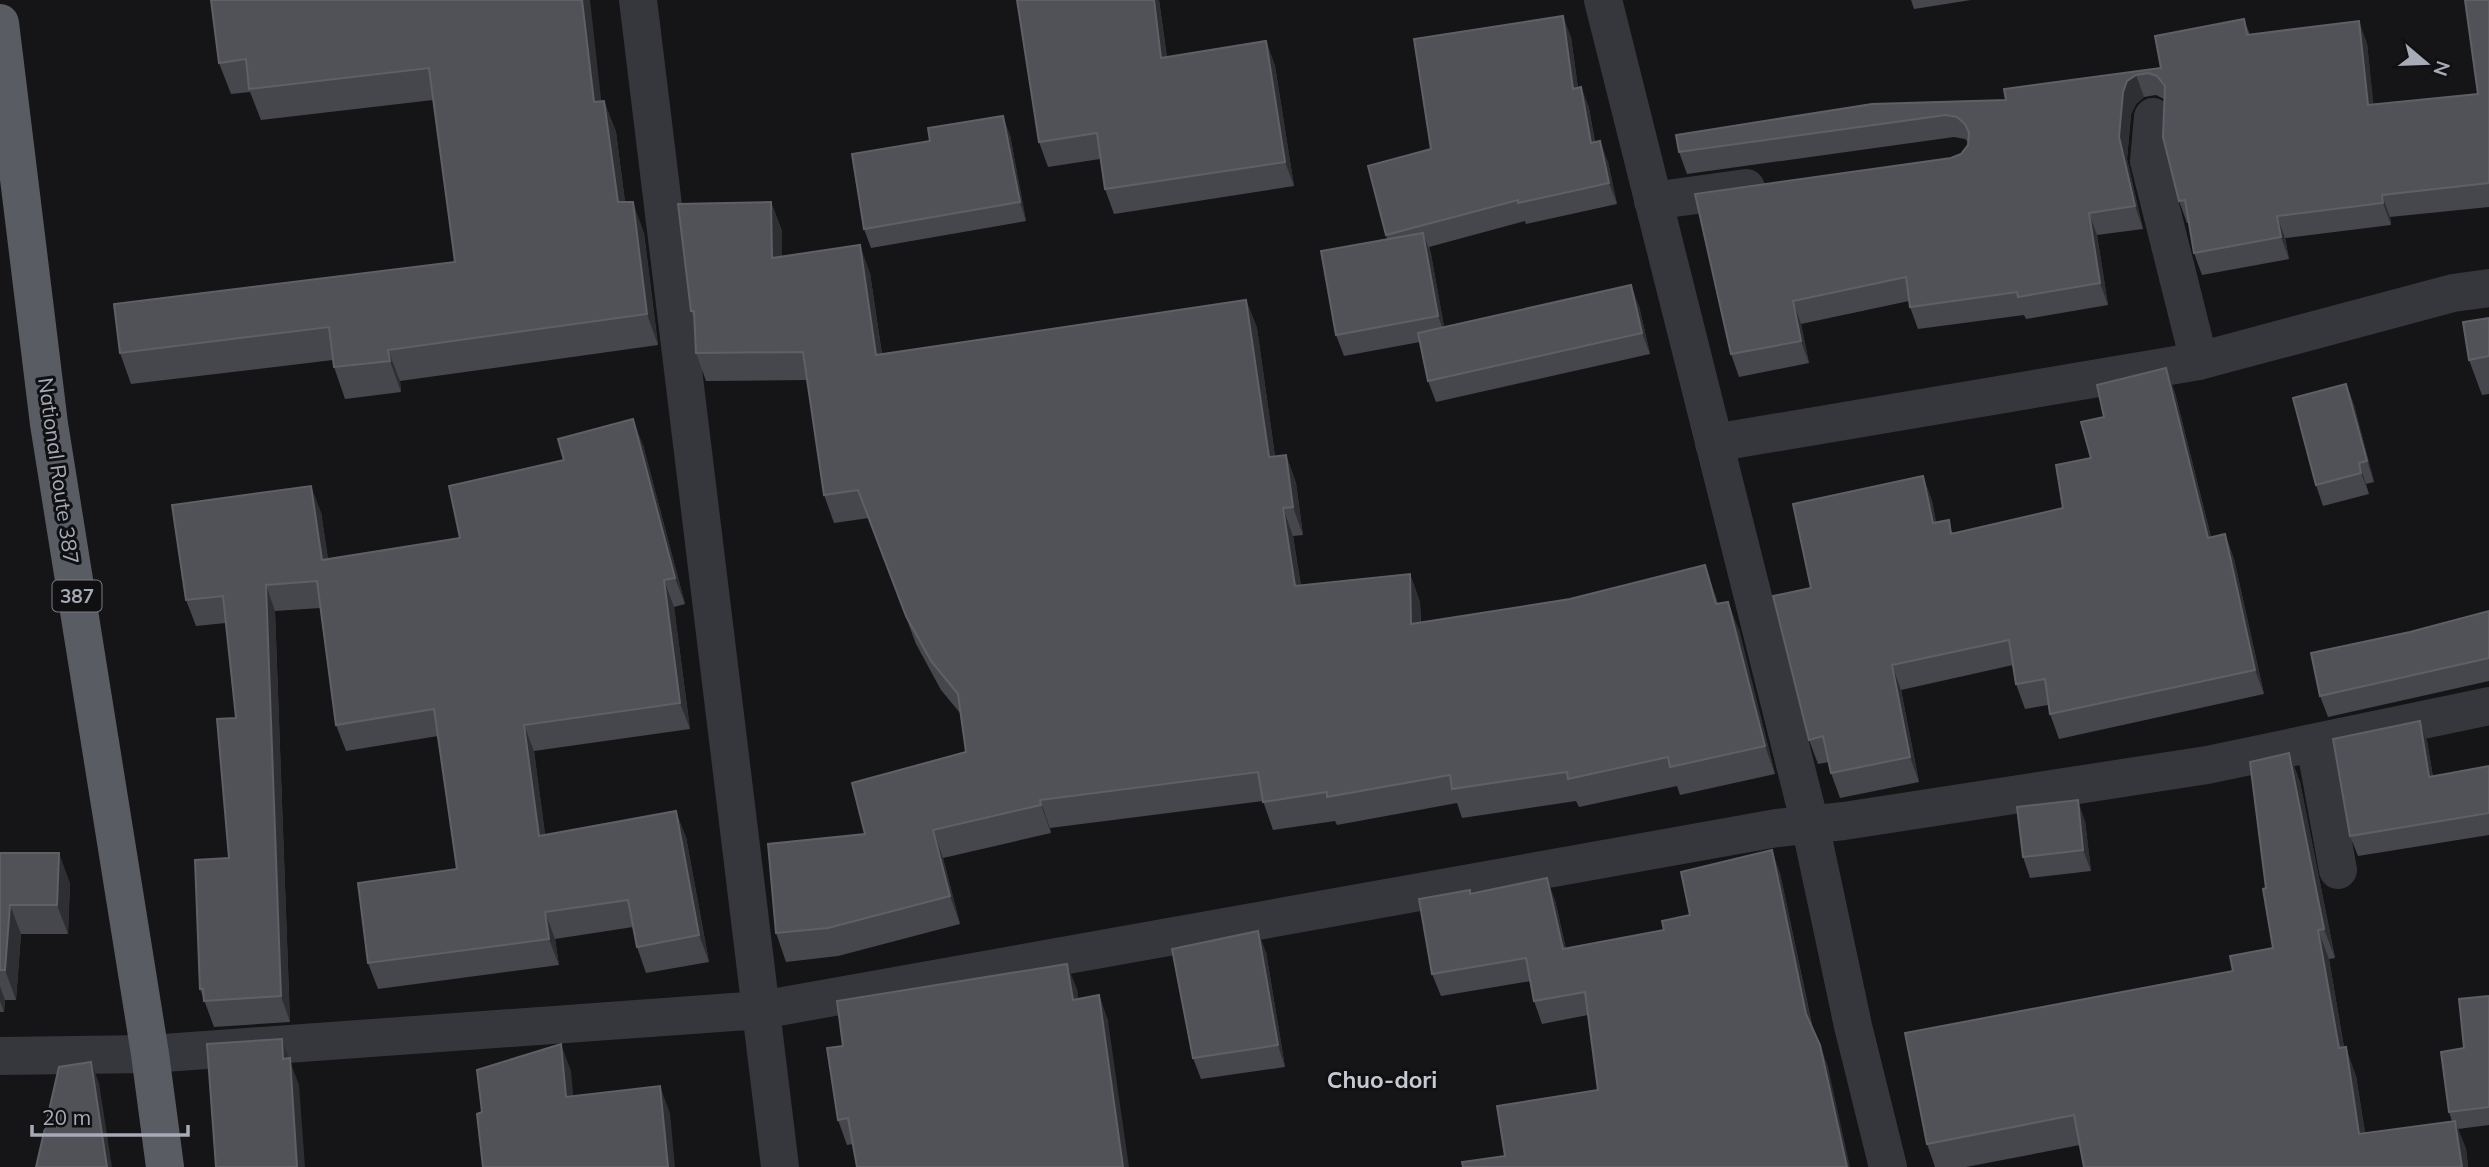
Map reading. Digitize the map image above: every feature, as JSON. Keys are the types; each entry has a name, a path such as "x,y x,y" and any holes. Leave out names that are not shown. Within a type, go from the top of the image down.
{"highway":[{"name":"National Route 387","path":"0,23 49,424 150,1054 164,1167"}],"street":[{"path":"638,0 780,1167"},
{"path":"1603,0 1810,824 1853,1026 1888,1167"},
{"path":"2153,117 2149,161 2199,361"},
{"path":"1653,201 1777,184"},
{"path":"1714,443 2199,361 2452,293 2489,288"},
{"path":"0,1056 150,1054 761,1010 1777,828 2207,765 2324,743 2489,706"},
{"path":"2324,743 2338,870"}],"building":[{"path":"211,0 582,0 594,102 604,101 618,202 633,202 647,314 388,350 390,361 334,367 329,327 120,353 114,304 455,262 429,68 249,89 246,59 219,63"},
{"path":"1017,0 1154,0 1161,58 1266,41 1285,162 1105,189 1097,133 1039,142"},
{"path":"2465,0 2489,0 2489,183 2382,195 2383,203 2277,216 2281,237 2194,253 2185,200 2179,201 2163,137 2165,86 2157,76 2148,73 2136,75 2127,81 2123,92 2119,137 2135,206 2089,213 2100,283 2018,297 2017,292 1910,307 1906,277 1793,301 1801,341 1731,354 1695,194 1951,158 1961,154 1968,145 1969,133 1965,124 1957,117 1946,115 1679,152 1676,135 1872,104 2006,100 2004,89 2161,68 2155,36 2244,19 2247,35 2359,21 2368,105 2478,94"},
{"path":"1563,16 1573,89 1581,87 1591,143 1600,141 1609,183 1518,203 1518,200 1386,235 1368,166 1431,149 1414,39"},
{"path":"1003,116 1020,202 864,229 852,154 930,141 928,128"},
{"path":"771,202 772,258 860,245 876,355 1246,300 1269,457 1286,455 1293,507 1283,508 1295,586 1410,574 1411,624 1570,599 1705,565 1716,604 1728,602 1765,746 1670,767 1668,757 1568,779 1567,772 1452,789 1450,775 1327,797 1327,792 1263,802 1258,772 1040,800 1041,805 933,830 950,896 828,928 776,933 768,844 865,834 852,783 966,752 958,694 931,661 906,616 858,490 824,495 803,352 696,353 694,311 691,311 678,204"},
{"path":"1423,233 1438,316 1336,335 1321,251"},
{"path":"1631,285 1642,333 1428,381 1418,333"},
{"path":"2489,318 2489,356 2469,360 2463,322"},
{"path":"2166,368 2208,538 2225,534 2255,670 2050,714 2045,679 2016,684 2009,640 1892,665 1910,757 1831,773 1823,736 1809,740 1773,596 1811,588 1793,504 1923,476 1933,523 1949,520 1951,534 2063,508 2056,465 2091,458 2081,422 2104,417 2097,385"},
{"path":"2346,384 2367,461 2359,463 2361,473 2316,485 2293,398"},
{"path":"633,419 675,578 664,580 680,703 524,725 539,836 676,811 699,935 637,947 628,900 545,912 549,939 368,963 358,883 457,869 434,709 336,725 317,581 266,585 281,996 204,1001 203,989 200,989 195,860 229,858 217,719 236,718 223,596 186,600 172,505 311,486 322,560 460,538 449,486 564,460 558,439"},
{"path":"2489,611 2489,658 2320,696 2311,653 2410,632"},
{"path":"2420,721 2429,777 2489,766 2489,813 2350,836 2333,739"},
{"path":"2289,753 2324,929 2318,930 2339,1048 2346,1047 2359,1134 2455,1121 2462,1167 2084,1167 2074,1115 1927,1144 1905,1033 2233,971 2230,956 2273,948 2263,889 2266,888 2250,762"},
{"path":"2078,800 2083,850 2023,857 2017,807"},
{"path":"1772,850 1806,1014 1820,1045 1847,1167 1463,1167 1462,1162 1505,1156 1497,1106 1598,1090 1585,992 1534,1001 1526,958 1432,974 1419,899 1470,890 1470,894 1547,878 1563,949 1664,930 1662,921 1690,915 1681,872"},
{"path":"0,853 59,853 57,905 10,905 5,970 0,970"},
{"path":"1258,931 1278,1045 1193,1058 1172,949"},
{"path":"1067,964 1073,1000 1099,995 1123,1167 857,1167 848,1118 838,1120 827,1048 843,1046 837,1001"},
{"path":"2489,996 2489,1107 2449,1112 2441,1052 2464,1048 2459,999"},
{"path":"282,1039 283,1059 290,1058 297,1167 216,1167 207,1044"},
{"path":"561,1044 566,1097 660,1086 668,1167 483,1167 477,1114 482,1112 477,1070"},
{"path":"91,1062 107,1167 36,1167 59,1067"}],"district":[{"name":"Chuo-dori","path":"1382,1080"}]}
